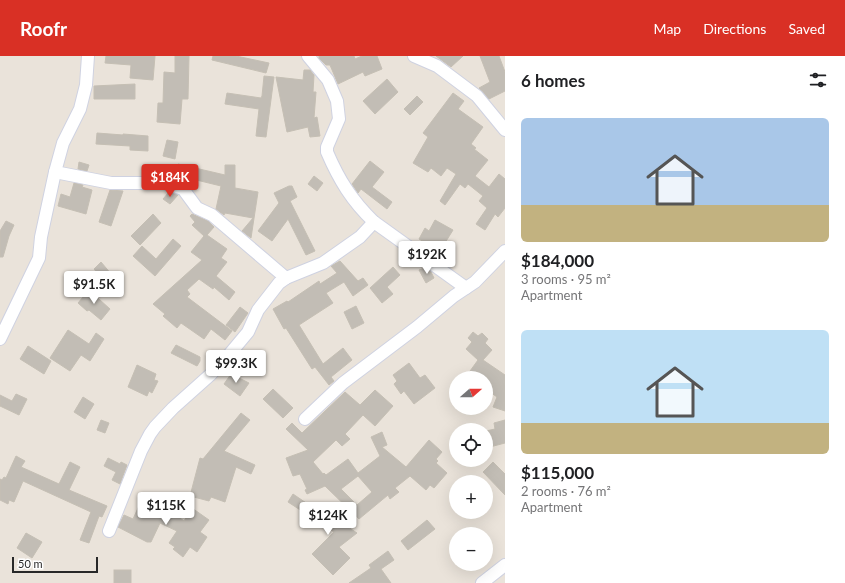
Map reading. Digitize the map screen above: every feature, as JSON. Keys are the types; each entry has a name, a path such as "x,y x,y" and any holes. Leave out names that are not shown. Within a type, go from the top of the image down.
{"street":[{"path":"0,339 39,258 41,237 54,172 63,143 80,109 86,85 88,56"},
{"path":"308,56 328,80 336,101 339,119 327,147 327,152 346,190 374,222 466,288"},
{"path":"414,56 442,70 477,96 505,130"},
{"path":"54,172 111,183 165,182 183,189 197,208 212,215 286,278"},
{"path":"109,531 134,468 150,434 173,408 210,375 228,356 248,332 261,306 279,283 286,278 323,263 360,237 374,222"},
{"path":"305,419 343,383 417,327 454,296 475,282 505,251"},
{"path":"482,583 505,565"}],"building":[{"path":"106,56 155,56 153,80 130,78 131,65 105,63"},
{"path":"175,56 189,56 188,99 182,99 180,124 157,122 158,103 163,103 164,72 175,73"},
{"path":"213,56 236,56 269,63 266,73 212,60"},
{"path":"319,56 354,56 355,59 362,56 377,56 382,69 365,76 363,72 338,84 330,65 326,65 319,58"},
{"path":"436,56 463,56 451,67"},
{"path":"480,56 499,56 505,72 505,91 489,99 479,88 490,82"},
{"path":"304,70 310,70 314,75 313,92 316,92 314,118 317,117 320,136 310,137 308,127 287,132 276,77 303,80"},
{"path":"264,76 274,77 266,137 256,136 259,109 225,104 227,93 261,98"},
{"path":"387,79 398,92 375,114 363,101"},
{"path":"135,84 135,99 94,99 94,86"},
{"path":"453,93 464,101 458,109 483,127 471,144 476,148 474,149 488,160 475,176 489,187 499,174 505,179 505,208 498,217 495,214 485,230 476,224 487,208 479,201 483,196 468,184 465,188 460,184 445,205 440,201 456,174 447,168 441,176 431,168 428,172 413,163 428,137 423,133"},
{"path":"417,96 423,102 410,115 404,109"},
{"path":"97,133 148,136 148,151 130,150 130,146 96,144"},
{"path":"167,140 178,142 175,159 163,156"},
{"path":"370,161 384,172 372,187 392,202 387,209 361,189 358,193 352,184"},
{"path":"79,162 89,165 87,171 78,169"},
{"path":"178,164 225,175 225,165 235,165 235,188 258,192 251,238 242,231 253,218 225,213 224,215 216,209 221,186 176,175"},
{"path":"314,176 323,183 317,191 308,184"},
{"path":"74,183 83,185 82,187 92,190 86,214 58,206 61,194 70,197"},
{"path":"292,186 297,197 290,201 315,251 306,255 288,219 272,241 258,231 279,203 274,193"},
{"path":"110,190 123,191 111,226 99,222"},
{"path":"169,192 178,195 170,204 163,199"},
{"path":"153,214 161,223 140,245 131,236"},
{"path":"192,214 208,221 214,227 207,235 227,249 221,258 227,262 216,276 235,292 229,300 214,287 213,289 199,279 187,290 190,294 187,297 232,331 225,340 211,329 204,339 181,323 177,328 163,316 165,314 153,304 202,260 191,252 204,236 192,225 195,222 190,216"},
{"path":"435,220 453,230 440,251 419,239 425,228 429,231"},
{"path":"6,221 14,225 3,257 0,257 0,231"},
{"path":"173,239 181,246 155,276 133,256 142,246 156,259"},
{"path":"340,261 358,281 363,278 368,285 353,296 344,282 326,293 333,303 299,325 323,364 343,348 352,360 331,377 334,381 329,385 315,367 312,369 286,328 284,329 273,309 287,301 288,302 319,281 320,284 337,273 331,266"},
{"path":"101,262 112,275 105,282 94,269"},
{"path":"393,267 400,275 387,287 393,294 382,303 370,288"},
{"path":"425,268 431,272 434,278 426,283 419,270"},
{"path":"89,290 110,309 101,320 78,303"},
{"path":"356,306 364,323 352,329 344,312"},
{"path":"240,307 248,313 235,332 226,325"},
{"path":"68,330 89,344 96,333 104,339 90,361 81,355 70,371 50,358"},
{"path":"473,332 478,336 482,333 488,339 485,343 492,350 483,360 505,375 505,411 493,407 497,397 493,394 493,371 470,371 478,360 466,349 472,342 468,338"},
{"path":"176,345 200,357 200,361 197,366 171,353"},
{"path":"28,346 51,361 44,374 20,359"},
{"path":"409,363 420,378 425,375 435,388 414,404 404,391 401,394 394,384 397,381 393,375"},
{"path":"137,365 156,374 154,380 158,381 152,393 149,391 147,396 128,387"},
{"path":"231,374 249,383 240,396 224,384"},
{"path":"273,389 293,408 283,418 263,399"},
{"path":"375,390 393,406 375,426 363,415 345,434 350,439 342,446 336,440 313,462 323,474 324,473 326,475 348,459 358,473 380,456 371,437 382,432 387,445 382,447 406,467 429,440 442,452 436,459 438,461 436,463 447,473 434,488 430,485 426,490 410,476 395,488 399,492 390,499 388,495 359,519 325,486 307,494 305,490 307,489 300,474 293,476 286,458 308,450 286,429 292,423 302,433 345,392 360,405","holes":["358,476 372,492 357,505 341,489"]},
{"path":"16,394 27,399 19,415 0,406 0,395 12,401"},
{"path":"83,397 94,404 85,419 74,412"},
{"path":"241,413 250,420 224,451 255,465 251,474 236,467 225,502 211,497 209,501 190,496 200,458 203,459"},
{"path":"101,420 109,423 105,433 97,430"},
{"path":"505,420 505,443 493,446 493,429 495,429 494,423"},
{"path":"16,456 25,461 21,467 59,484 70,462 80,467 69,490 107,506 102,517 99,516 89,543 80,540 91,512 23,481 14,502 9,500 8,504 0,500 0,479 2,480 4,477 6,478"},
{"path":"108,458 120,464 121,462 127,465 120,484 112,480 116,472 104,466"},
{"path":"493,462 505,474 505,495 493,482 493,475 486,475 483,472 488,467 493,467"},
{"path":"293,494 315,509 313,504 357,533 339,547 350,558 333,575 312,554 334,532 288,502"},
{"path":"143,497 168,509 184,521 192,508 209,520 200,532 207,537 197,552 190,547 183,557 173,549 175,547 169,543 177,531 160,523 151,542 147,542 118,527 124,515 133,519"},
{"path":"427,520 435,529 408,550 401,541"},
{"path":"26,533 42,542 32,558 17,548"},
{"path":"388,551 394,560 381,569 391,583 349,583 371,568 369,565"},
{"path":"114,570 131,570 131,583 114,583"}]}
